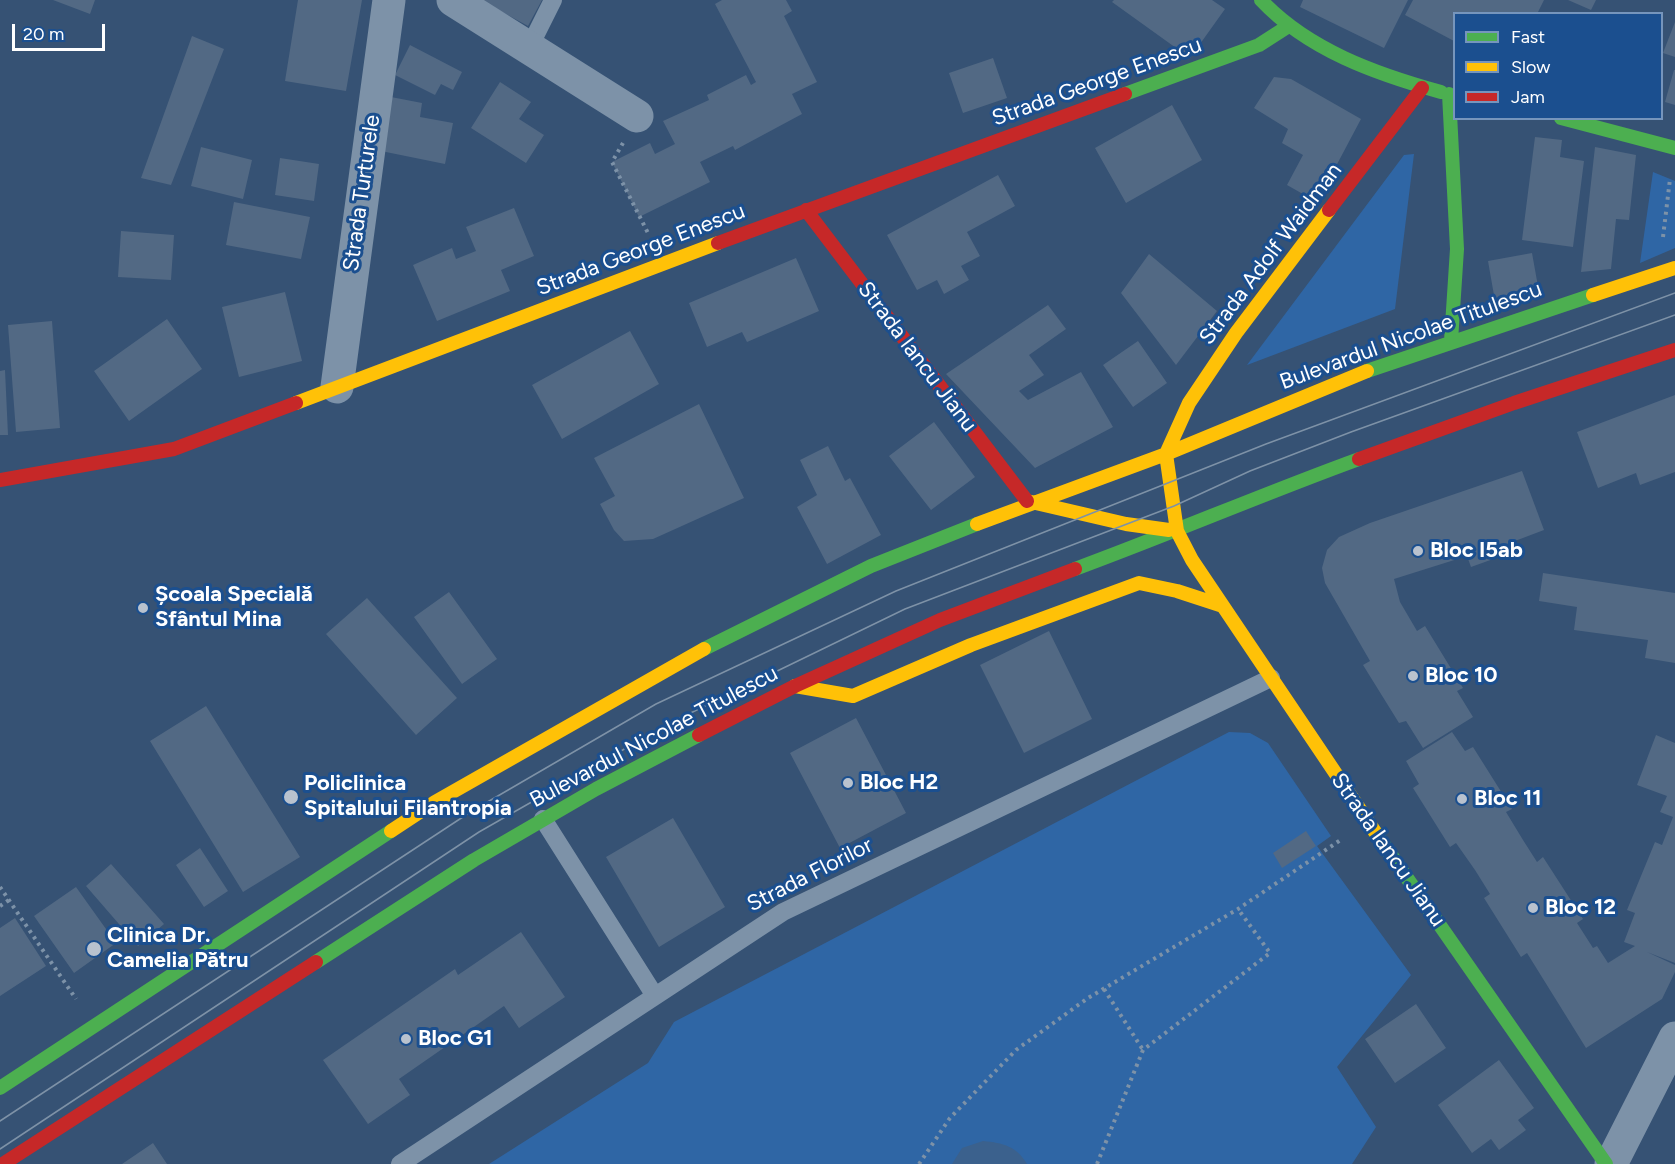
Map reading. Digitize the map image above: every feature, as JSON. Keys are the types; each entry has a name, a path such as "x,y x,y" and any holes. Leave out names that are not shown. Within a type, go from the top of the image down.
{"main road":[{"path":"1261,0 1287,27 1376,72 1422,88 1452,95 1456,283 1451,341"},
{"name":"Strada George Enescu","path":"0,480 174,449 806,210 1259,45 1287,27"},
{"name":"Strada Adolf Waidman","path":"1166,454 1189,403 1236,333 1422,88"},
{"path":"1570,120 1675,148"},
{"name":"Strada Iancu Jianu","path":"806,210 1029,503"},
{"name":"Bulevardul Nicolae Titulescu","path":"0,1088 435,802 735,632 871,566 1029,503 1166,454 1341,380 1451,341 1675,268"},
{"name":"Bulevardul Nicolae Titulescu","path":"3,1164 474,860 596,789 795,686 940,620 1177,531 1258,496 1514,403 1675,350"},
{"path":"1029,503 1126,524 1177,531 1166,454"},
{"name":"Strada Iancu Jianu","path":"1177,531 1223,606 1368,822 1606,1164"},
{"path":"795,686 853,696 971,645 1139,583 1177,591 1223,606"}],"street":[{"name":"Strada Turturele","path":"337,387 389,0"},
{"path":"453,0 638,116"},
{"path":"1611,1164 1675,1038"}],"lane":[{"path":"529,48 553,0"},
{"name":"Strada Florilor","path":"400,1164 783,912 1271,678"},
{"path":"543,819 655,996"}],"path":[{"path":"638,116 612,162 664,264"},
{"path":"1663,239 1670,174 1675,176"},
{"path":"919,1164 950,1118 1016,1050 1104,989 1238,909 1368,822"},
{"path":"0,887 96,1026"},
{"path":"0,906 9,900"},
{"path":"1097,1164 1143,1050 1270,953 1238,909"},
{"path":"1104,989 1143,1050"}],"shaded area":[{"path":"1414,154 1395,309 1247,365 1404,155"},
{"path":"1653,172 1675,181 1675,248 1640,263"},
{"path":"1229,732 1250,733 1268,743 1331,836 1317,846 1411,975 1337,1067 1376,1127 1352,1164 489,1164 648,1063 674,1022"},
{"path":"983,1141 1014,1149 1027,1164 952,1164 962,1148"}],"building":[{"path":"53,0 95,0 90,14"},
{"path":"298,0 362,0 346,91 285,81"},
{"path":"480,0 542,0 528,26"},
{"path":"722,0 786,0 792,11 784,16 817,82 792,94 802,114 735,150 733,146 700,162 710,182 639,217 612,162 650,143 655,154 675,144 663,121 709,100 707,95 746,75 751,85 756,82 715,4"},
{"path":"1114,0 1212,0 1225,9 1190,58 1112,2"},
{"path":"1303,0 1408,0 1384,48 1300,7"},
{"path":"1413,0 1544,0 1538,12 1453,12 1453,40 1405,15"},
{"path":"1568,0 1596,0 1591,10"},
{"path":"1675,22 1675,57 1663,53"},
{"path":"192,36 224,49 171,185 141,178"},
{"path":"410,45 462,72 453,90 441,84 435,95 395,75"},
{"path":"993,58 1007,98 963,113 949,73"},
{"path":"1675,70 1675,105 1665,102"},
{"path":"1274,77 1291,79 1361,119 1317,202 1287,185 1303,155 1282,143 1288,129 1254,108"},
{"path":"500,82 531,102 519,119 544,135 526,163 471,128"},
{"path":"391,97 422,103 420,117 453,123 445,164 381,151"},
{"path":"1172,105 1202,160 1126,203 1095,148"},
{"path":"1535,137 1562,140 1560,157 1584,161 1573,247 1522,240"},
{"path":"201,147 252,160 243,199 191,186"},
{"path":"1595,147 1636,155 1629,220 1616,219 1611,269 1581,272"},
{"path":"280,158 319,164 314,201 275,195"},
{"path":"998,175 1015,206 967,232 980,256 961,266 969,280 944,294 937,280 917,290 887,235"},
{"path":"234,202 310,217 301,259 226,245"},
{"path":"514,208 534,256 501,270 510,291 437,321 413,265 452,248 456,259 476,251 466,227"},
{"path":"121,231 174,235 171,280 118,277"},
{"path":"1532,253 1539,292 1495,301 1488,261"},
{"path":"1149,254 1217,311 1176,365 1121,293"},
{"path":"796,258 819,311 747,342 742,332 707,347 689,303"},
{"path":"285,292 302,361 239,377 222,307"},
{"path":"1048,305 1066,329 1029,355 1044,375 1019,391 1028,400 1081,372 1113,427 1035,468 946,374"},
{"path":"167,319 202,369 129,421 94,371"},
{"path":"52,321 60,428 16,432 8,325"},
{"path":"630,331 659,384 562,439 532,385"},
{"path":"1138,341 1167,383 1133,407 1103,365"},
{"path":"5,370 8,435 0,435 0,371"},
{"path":"1675,395 1675,472 1640,485 1636,473 1598,488 1577,432"},
{"path":"699,404 744,498 653,539 624,541 614,530 600,504 615,496 594,458"},
{"path":"934,422 975,477 931,510 889,456"},
{"path":"828,446 845,481 850,478 881,535 827,564 797,507 817,495 800,460"},
{"name":"Bloc I5ab","path":"1522,471 1544,530 1507,544 1510,553 1471,567 1467,556 1394,579 1400,602 1417,631 1425,626 1463,688 1457,691 1473,717 1423,748 1406,721 1399,723 1363,665 1370,661 1325,583 1322,568 1327,550 1339,537 1370,523"},
{"path":"1543,573 1675,593 1675,663 1645,658 1648,640 1574,630 1577,607 1539,601"},
{"path":"449,592 497,659 462,684 414,617"},
{"path":"367,598 457,698 416,735 326,634"},
{"path":"1049,631 1092,719 1024,753 980,665"},
{"path":"206,706 300,857 243,892 150,741"},
{"name":"Bloc H2","path":"856,718 906,813 840,848 790,753"},
{"path":"1452,732 1465,751 1473,747 1512,809 1506,812 1523,840 1537,862 1543,857 1583,919 1577,923 1593,948 1597,946 1608,963 1635,946 1624,942 1635,913 1627,910 1655,842 1662,845 1673,817 1660,812 1667,796 1637,785 1656,735 1675,743 1675,963 1647,952 1675,965 1675,972 1662,999 1586,1048 1527,953 1521,957 1484,898 1490,894 1475,870 1456,843 1450,847 1413,788 1419,784 1406,761"},
{"path":"673,818 725,907 659,947 606,857"},
{"path":"1306,831 1316,846 1282,868 1273,853"},
{"path":"200,848 228,891 204,907 176,865"},
{"path":"111,864 164,924 138,946 86,886"},
{"path":"76,887 116,943 74,973 34,916"},
{"path":"15,918 46,966 0,996 0,928"},
{"name":"Bloc G1","path":"521,932 565,997 519,1028 504,1006 399,1079 410,1095 368,1124 323,1060 455,969 458,975"},
{"path":"1416,1004 1446,1048 1395,1083 1365,1039"},
{"path":"1499,1060 1534,1108 1518,1120 1526,1130 1499,1150 1491,1139 1472,1153 1438,1105"},
{"path":"153,1143 167,1164 122,1164"}],"tram line":[{"path":"0,1121 472,811 656,704 896,591 1266,444 1675,293"},
{"path":"0,1149 479,832 670,723 905,609 1174,506 1250,471 1351,432 1675,315"}],"traffic: fast":[{"path":"1261,0 1300,33 1344,58 1392,77 1441,92"},
{"path":"1125,94 1259,45 1287,27"},
{"path":"1449,94 1457,249 1451,341"},
{"path":"1569,120 1675,148"},
{"path":"1367,371 1593,295"},
{"path":"1075,569 1359,459"},
{"path":"704,649 871,566 977,524"},
{"path":"316,962 474,860 596,789 699,735"},
{"path":"0,1088 391,831"},
{"path":"1375,832 1606,1164"}],"traffic: slow":[{"path":"1166,454 1189,403 1236,333 1329,210"},
{"path":"296,403 718,243"},
{"path":"1593,295 1675,268"},
{"path":"977,524 1166,454 1367,371"},
{"path":"1166,454 1177,531 1192,560 1375,832"},
{"path":"1027,501 1126,524 1169,530"},
{"path":"795,686 853,696 971,645 1139,583 1177,591 1223,606"},
{"path":"391,831 435,802 704,649"}],"traffic: jam":[{"path":"1329,210 1422,88"},
{"path":"718,243 1125,94"},
{"path":"806,210 1027,501"},
{"path":"1359,459 1514,403 1675,350"},
{"path":"0,480 174,449 296,403"},
{"path":"699,735 795,686 940,620 1075,569"},
{"path":"3,1164 316,962"}],"place":[{"name":"Bloc I5ab","path":"1418,551"},
{"name":"Școala Specială Sfântul Mina","path":"143,608"},
{"name":"Bloc 10","path":"1413,676"},
{"name":"Bloc H2","path":"848,783"},
{"name":"Policlinica Spitalului Filantropia","path":"291,797"},
{"name":"Bloc 11","path":"1462,799"},
{"name":"Bloc 12","path":"1533,908"},
{"name":"Clinica Dr. Camelia Pătru","path":"94,949"},
{"name":"Bloc G1","path":"406,1039"}]}
